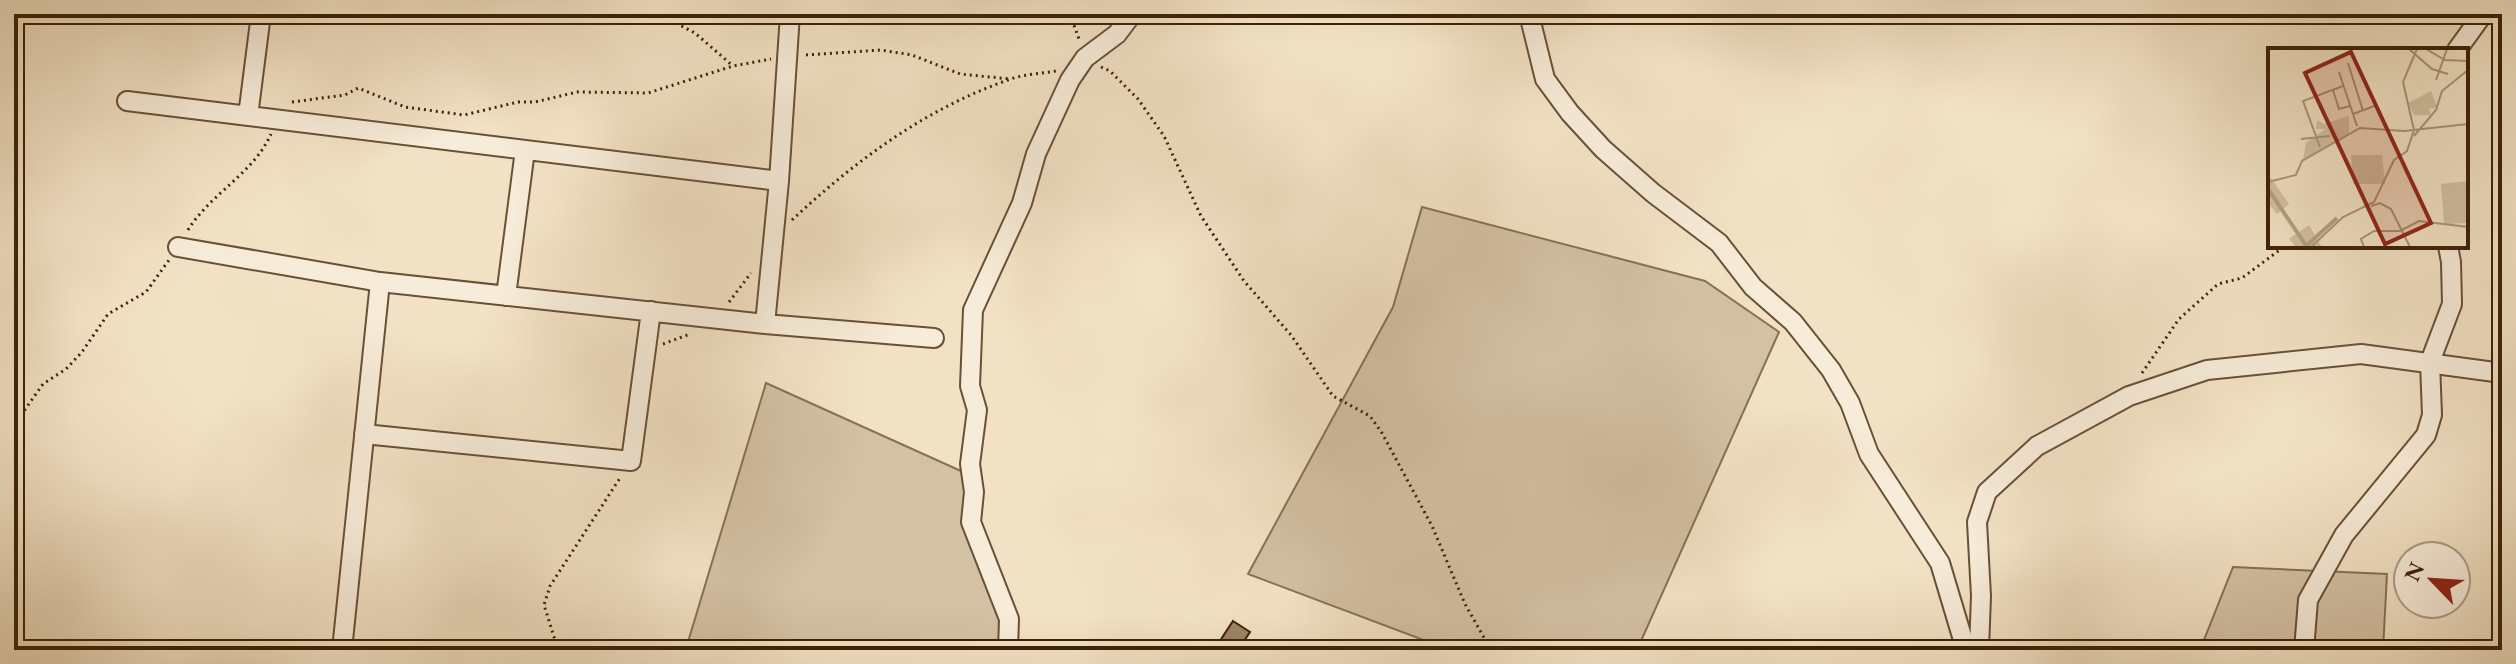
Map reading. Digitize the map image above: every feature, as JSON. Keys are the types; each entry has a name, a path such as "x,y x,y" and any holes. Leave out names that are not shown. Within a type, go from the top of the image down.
{"street":[{"path":"248,116 261,14"},
{"path":"765,324 779,181 790,14"},
{"path":"1008,650 1009,619 971,522 974,492 970,464 977,410 970,386 973,310 1022,203 1036,154 1070,80 1085,58 1117,34 1132,14"},
{"path":"1529,14 1545,79 1570,113 1603,149 1653,193 1719,243 1753,287 1793,322 1831,370 1850,403 1869,454 1940,563 1966,650"},
{"path":"2458,48 2483,14"},
{"path":"127,101 779,181"},
{"path":"506,296 525,150"},
{"path":"178,247 380,282 765,324 934,338"},
{"path":"2304,650 2308,600 2344,535 2426,435 2432,415 2430,362 2452,304 2448,248"},
{"path":"342,650 380,282"},
{"path":"364,434 631,461 651,311"},
{"path":"1979,650 1981,596 1977,522 1987,492 2037,446 2129,396 2207,370 2361,354 2502,373"}],"path":[{"path":"623,14 674,22 695,33 733,66"},
{"path":"1070,14 1085,58 1110,71 1138,99 1164,136 1201,216 1244,281 1291,335 1333,396 1370,416 1382,433 1432,526 1465,604 1491,650"},
{"path":"2129,396 2154,351 2179,319 2218,284 2242,278 2282,248"},
{"path":"1386,650 1400,642 1423,650"}],"shaded area":[{"path":"1422,207 1705,281 1779,332 1637,650 1450,650 1248,574 1393,307"},
{"path":"766,383 972,476 971,522 999,589 1008,650 732,650 688,642"},
{"path":"2233,567 2387,574 2383,650 2200,650"}],"building":[{"path":"1233,621 1250,632 1238,650 1214,650"}]}
